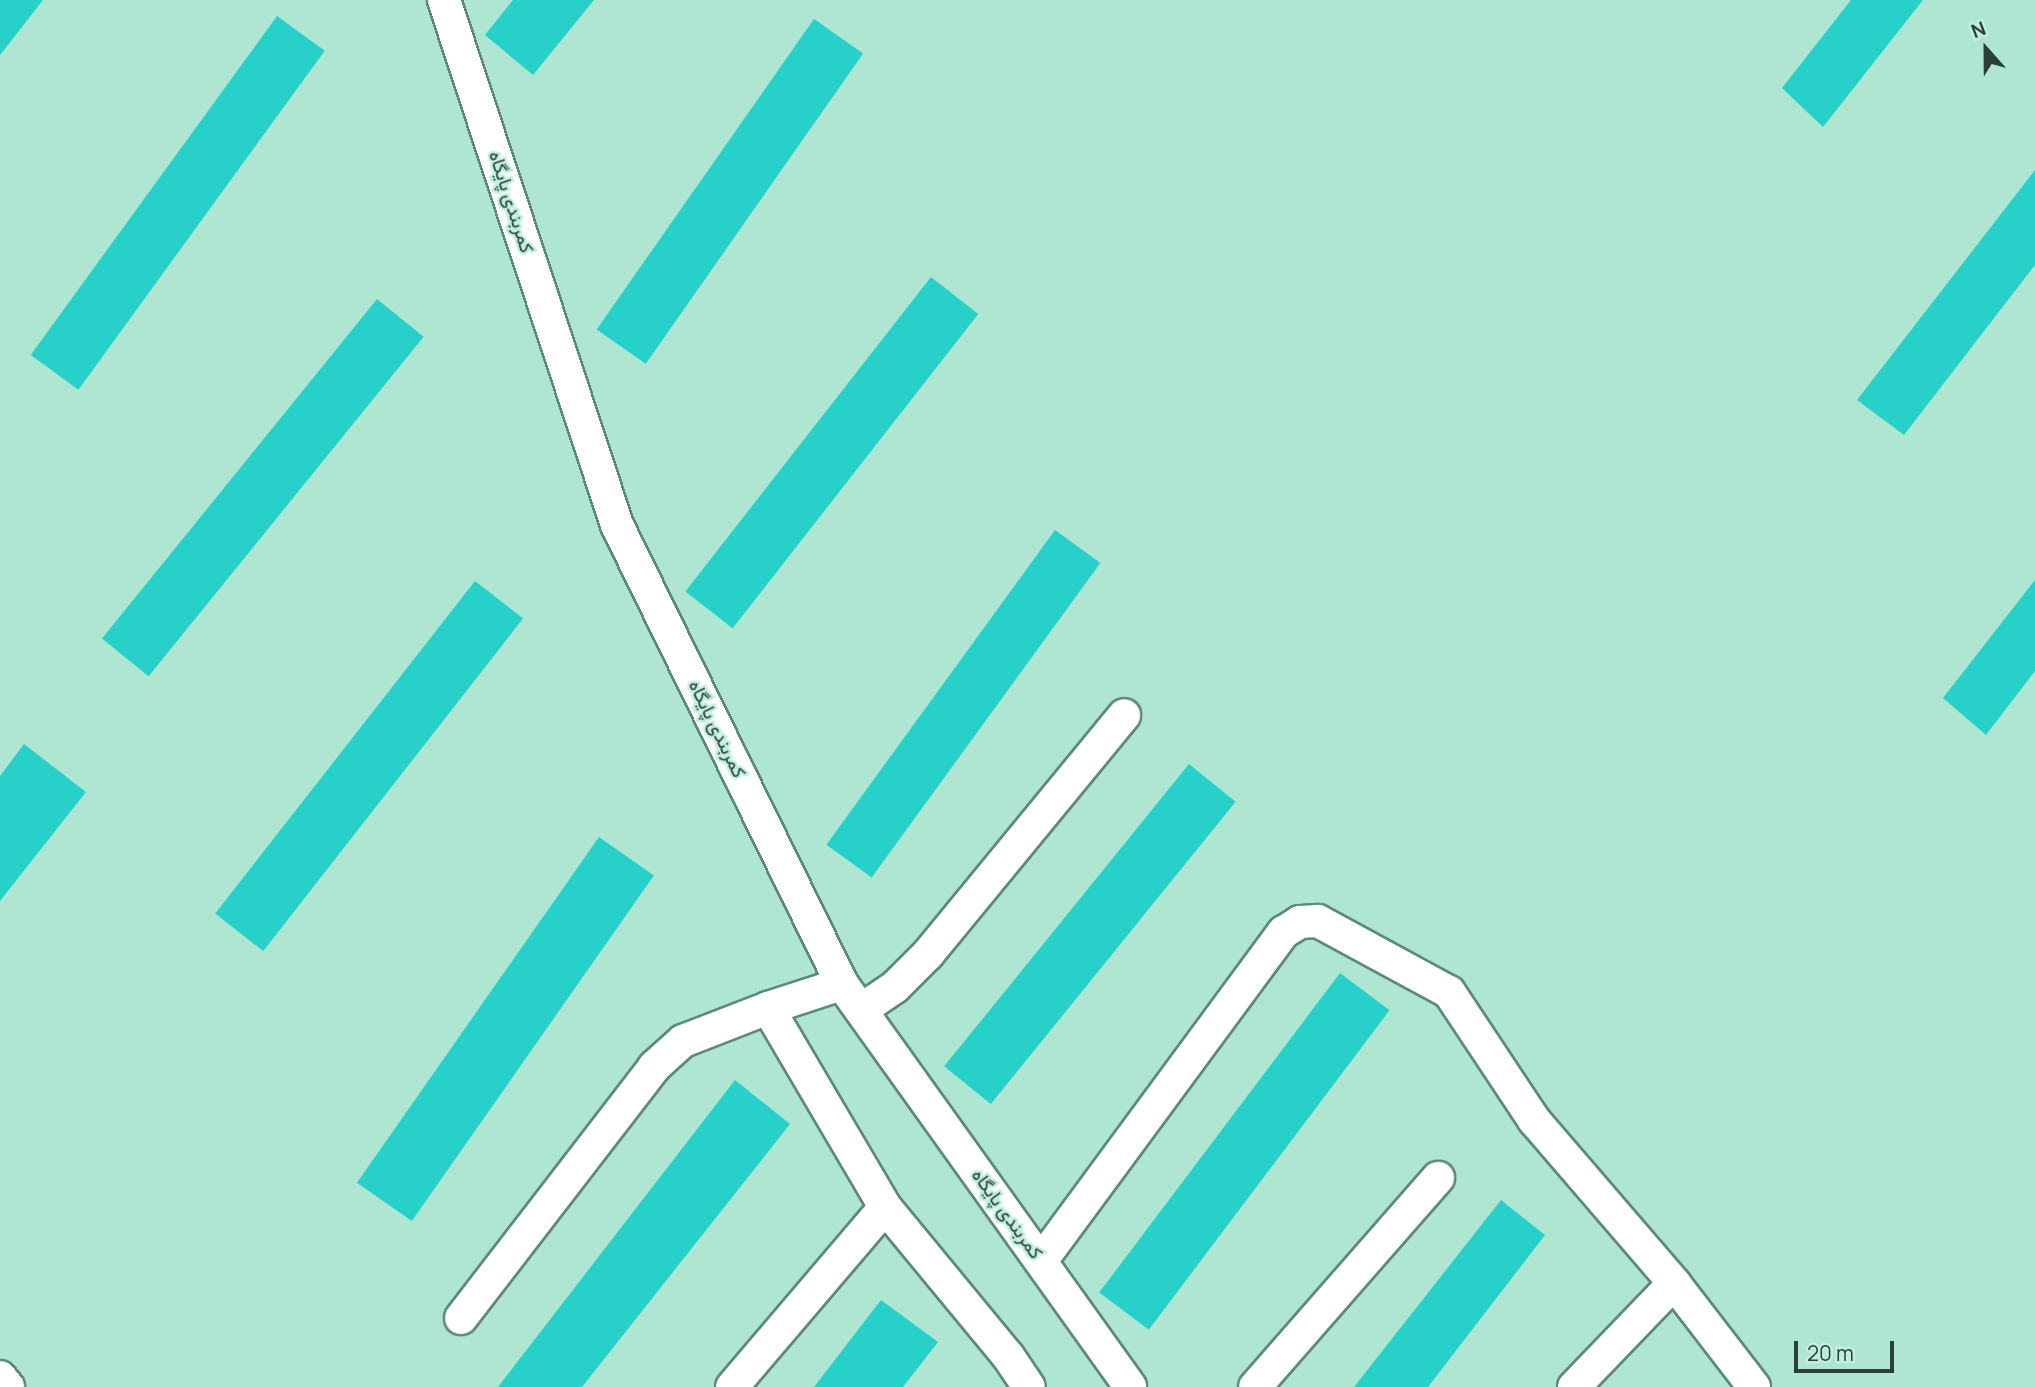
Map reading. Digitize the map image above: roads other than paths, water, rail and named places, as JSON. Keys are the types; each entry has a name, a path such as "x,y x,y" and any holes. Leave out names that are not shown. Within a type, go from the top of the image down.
{"street":[{"name":"کمربندی پایگاه","path":"444,0 617,525 842,984 1130,1387"},
{"path":"861,1010 895,988 928,954 1124,715"},
{"path":"1041,1261 1284,932 1300,922 1318,921 1449,992 1534,1121 1674,1283 1754,1387"},
{"path":"461,1318 654,1067 683,1041 768,1008 842,984"},
{"path":"768,1008 885,1207 1008,1356 1029,1387"},
{"path":"1255,1387 1438,1178"},
{"path":"732,1387 885,1207"},
{"path":"1574,1387 1674,1283"},
{"path":"0,1377 8,1387"}]}
